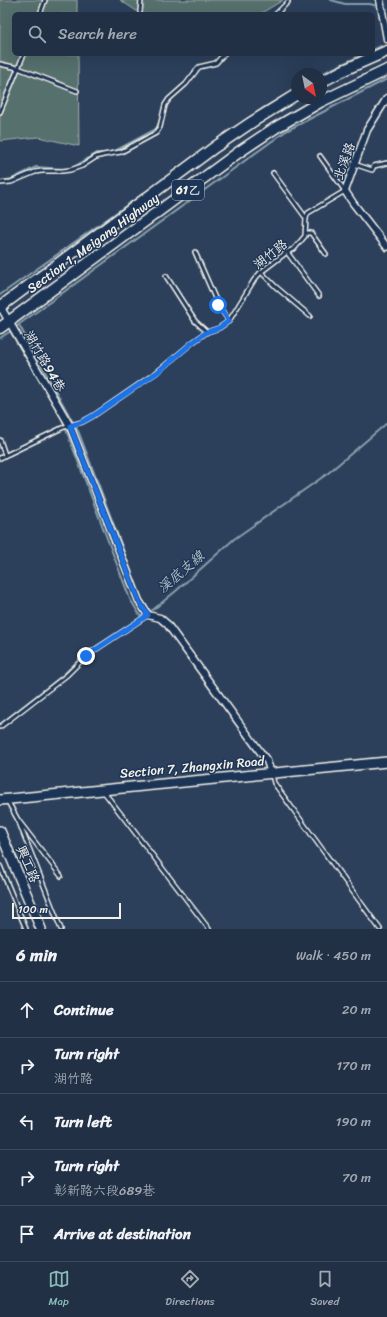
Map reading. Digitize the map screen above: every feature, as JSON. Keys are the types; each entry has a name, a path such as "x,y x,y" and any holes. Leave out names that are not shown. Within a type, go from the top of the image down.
{"main road":[{"path":"327,79 387,51"},
{"name":"Section 1, Meigang Highway","path":"0,328 239,152 275,128 320,102 387,70"},
{"name":"Section 1, Meigang Highway","path":"0,307 215,147 291,98"}],"street":[{"path":"380,1 387,39"},
{"name":"北溪路","path":"386,102 367,130 345,191 387,248"},
{"name":"湖竹路94巷","path":"0,307 10,321 70,426 139,601 148,615"},
{"path":"148,615 160,618 167,624 266,761 271,773"},
{"name":"Section 7, Zhangxin Road","path":"3,799 387,762"},
{"name":"興工路","path":"0,831 41,929"}],"lane":[{"path":"41,12 45,0"},
{"path":"140,12 141,0"},
{"path":"278,12 288,2"},
{"path":"0,112 23,56"},
{"path":"0,183 11,182 35,172 70,170 82,166 96,157 121,152 156,133 160,127 165,105 169,99 186,84 199,67 216,63 222,56"},
{"path":"0,64 18,68 76,91"},
{"path":"320,156 345,191 308,213 306,218 306,233 311,233 326,254"},
{"path":"354,164 372,170 374,166 387,163"},
{"path":"273,173 306,218"},
{"name":"湖竹路","path":"229,321 254,280 261,272 287,252 294,249 306,233"},
{"path":"0,458 64,428 82,422 158,372 175,356 207,332 219,328 229,321 218,305 195,252"},
{"path":"287,252 319,296"},
{"path":"261,272 310,316"},
{"path":"166,276 195,321 207,332"},
{"path":"0,440 5,455"},
{"path":"0,726 67,675 86,656 148,615"},
{"path":"271,773 274,783 380,929"},
{"path":"102,789 210,929"},
{"path":"3,799 60,876"},
{"path":"18,820 61,929"},
{"path":"0,866 26,929"}],"green space":[{"path":"0,0 77,0 77,12 12,12 12,56 78,56 79,146 38,137 0,141"},
{"path":"120,0 283,0 263,12 138,12"}],"waterway":[{"path":"331,0 345,4 370,4 387,9"},
{"path":"375,49 381,46"},
{"path":"327,71 360,56"},
{"path":"14,328 286,131 387,79"},
{"path":"247,119 291,92"},
{"path":"113,152 156,129 160,120"},
{"path":"72,168 97,153 105,153"},
{"path":"0,181 12,179 36,167 64,169"},
{"path":"0,295 151,188"},
{"path":"19,325 79,433 142,599 150,611"},
{"name":"溪底支線","path":"10,331 62,419 130,599 141,617 154,609 176,591 234,539 327,474 387,423"},
{"path":"0,338 11,331"},
{"path":"0,724 63,675 87,652 141,617"}],"route":[{"path":"86,656 148,615 139,601 70,426 93,416 158,372 170,360 207,332 226,325 229,321 218,305"}]}
